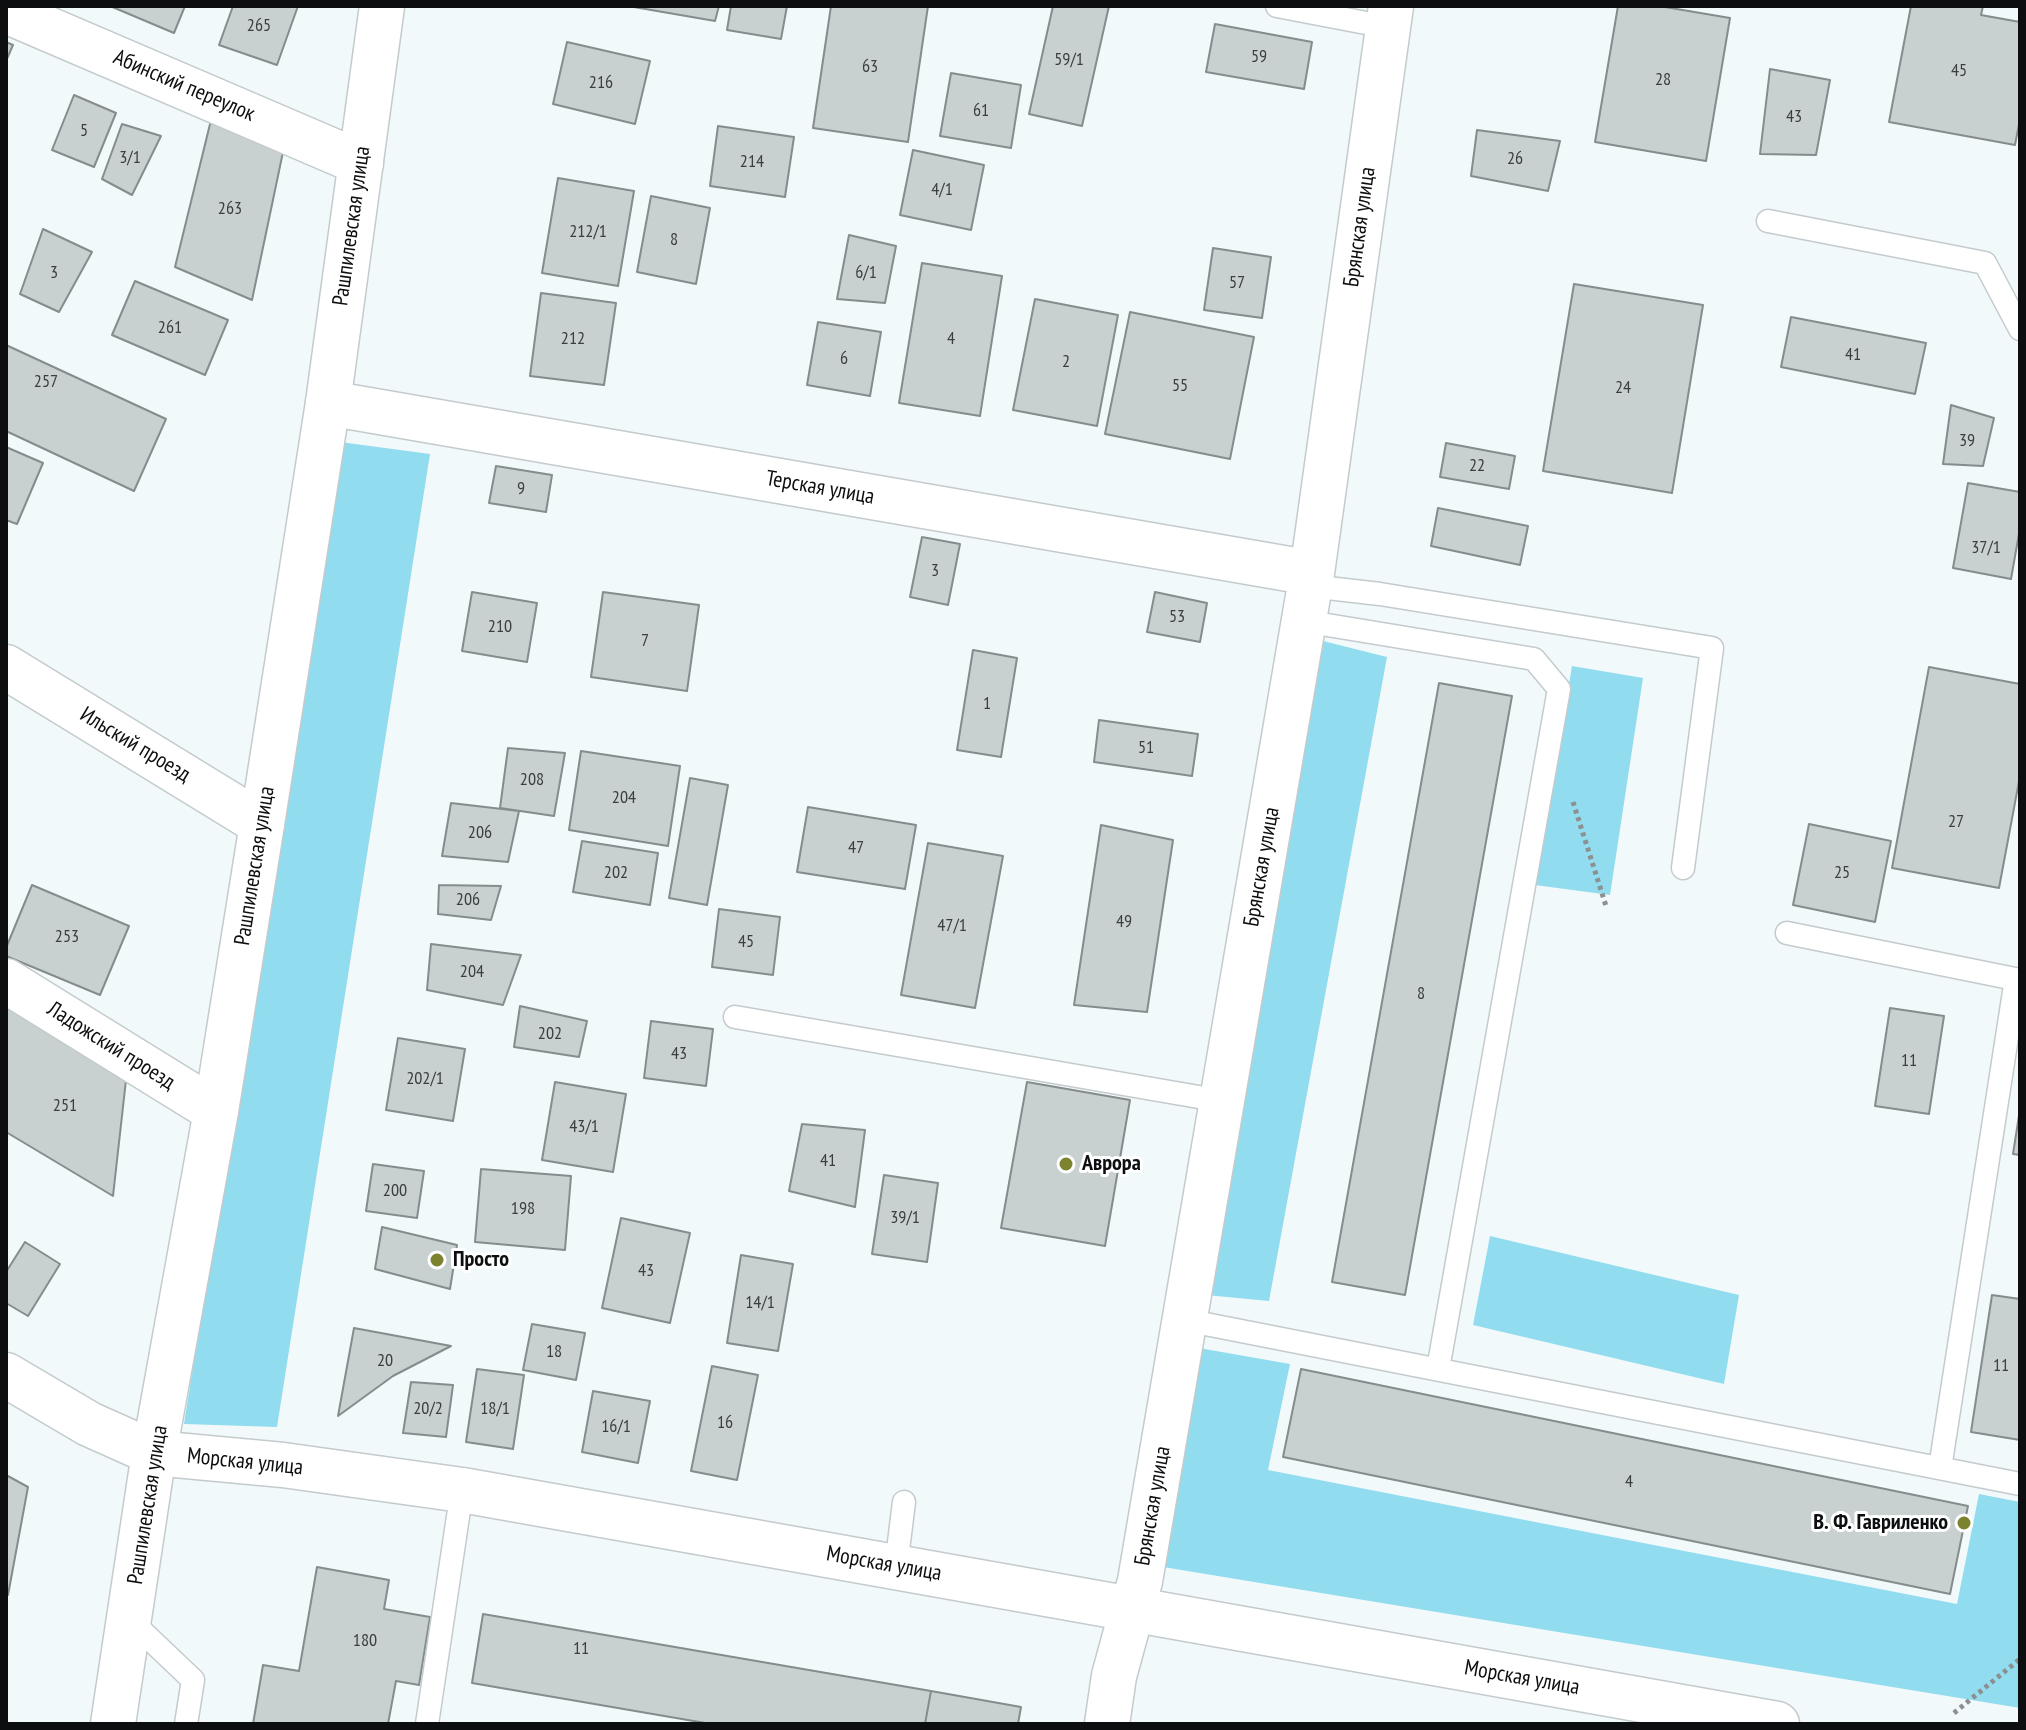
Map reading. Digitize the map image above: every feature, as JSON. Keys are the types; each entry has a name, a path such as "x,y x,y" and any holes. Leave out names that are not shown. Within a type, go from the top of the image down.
{"street":[{"name":"Рашпилевская улица","path":"113,1724 154,1453 216,1111 328,403 382,6"},
{"name":"Абинский переулок","path":"6,11 361,163"},
{"name":"Брянская улица","path":"1107,1724 1140,1581 1308,593 1389,16"},
{"name":"Терская улица","path":"328,403 1308,593"},
{"name":"Ильский проезд","path":"6,667 262,824"},
{"name":"Ладожский проезд","path":"6,981 216,1111"},
{"name":"Морская улица","path":"6,1375 89,1424 154,1453 283,1465 462,1490 1777,1724"}],"lane":[{"path":"1277,6 1389,16"},
{"path":"1768,221 1985,263 2020,329"},
{"path":"1308,593 1534,659 1559,689 1438,1369"},
{"path":"1308,593 1380,594 1712,648 1683,868"},
{"path":"1787,933 2018,980 1940,1468"},
{"path":"735,1017 1222,1101"},
{"path":"1185,1320 2020,1484"},
{"path":"427,1724 462,1490"},
{"path":"896,1566 904,1502"},
{"path":"130,1620 193,1680 186,1724"}],"path":[{"path":"1550,742 1579,817 1606,906"},
{"path":"1954,1713 2020,1659"}],"shaded area":[{"path":"340,442 430,454 277,1427 184,1424"},
{"path":"1315,639 1387,657 1269,1301 1206,1295"},
{"path":"1572,666 1643,678 1610,895 1535,885"},
{"path":"1490,1236 1739,1295 1724,1384 1473,1325"},
{"path":"1199,1348 1290,1364 1268,1470 1957,1604 1979,1494 2020,1502 2020,1708 1157,1566"}],"building":[{"path":"110,6 185,6 174,33"},
{"path":"233,6 298,6 277,65 219,45"},
{"path":"628,6 719,6 715,21"},
{"path":"731,6 787,6 781,39 727,30"},
{"path":"831,6 928,6 908,142 813,128"},
{"path":"1053,6 1109,6 1082,126 1029,114"},
{"path":"1618,6 1659,6 1730,18 1706,161 1595,142"},
{"path":"1911,6 1983,6 1981,15 2020,22 2020,119 2015,145 1889,122"},
{"path":"1215,24 1312,42 1304,89 1206,72"},
{"path":"6,42 13,45 6,61"},
{"path":"567,42 650,61 635,124 553,104"},
{"path":"1770,69 1830,80 1816,155 1760,154"},
{"path":"951,73 1021,85 1011,148 940,136"},
{"path":"74,95 116,113 94,167 52,150"},
{"path":"211,120 283,152 252,300 175,267"},
{"path":"122,124 161,136 132,195 102,179"},
{"path":"718,126 794,137 785,197 710,186"},
{"path":"1477,130 1560,141 1548,191 1471,176"},
{"path":"913,150 984,165 971,230 900,215"},
{"path":"558,178 634,191 618,286 542,273"},
{"path":"651,196 710,208 696,284 637,272"},
{"path":"43,229 92,252 59,312 20,294"},
{"path":"849,235 896,246 885,303 837,299"},
{"path":"1213,248 1271,257 1262,318 1204,310"},
{"path":"922,263 1002,276 980,416 899,403"},
{"path":"135,281 228,320 205,375 112,335"},
{"path":"1574,284 1703,305 1672,493 1543,471"},
{"path":"541,293 616,303 604,385 530,376"},
{"path":"1035,299 1118,315 1097,426 1013,410"},
{"path":"1130,312 1254,337 1230,459 1105,434"},
{"path":"1791,317 1926,343 1915,394 1781,367"},
{"path":"818,322 881,332 870,396 807,385"},
{"path":"6,345 166,419 134,491 6,431"},
{"path":"1951,405 1994,418 1983,466 1943,464"},
{"path":"1446,443 1515,456 1509,489 1440,477"},
{"path":"6,447 43,463 17,524 6,520"},
{"path":"496,466 552,475 546,512 489,503"},
{"path":"1968,483 2020,492 2020,528 2011,579 1953,568"},
{"path":"1438,508 1528,526 1520,565 1431,546"},
{"path":"922,537 960,544 948,605 910,597"},
{"path":"472,592 537,603 527,662 462,651"},
{"path":"603,592 699,605 687,691 591,677"},
{"path":"1155,592 1207,603 1200,642 1147,632"},
{"path":"973,650 1017,658 1001,757 957,750"},
{"path":"1929,667 2020,684 2020,776 1999,888 1892,868"},
{"path":"1439,683 1512,696 1405,1295 1332,1282"},
{"path":"1099,720 1198,734 1192,776 1094,762"},
{"path":"508,748 565,753 554,816 500,808"},
{"path":"581,751 680,766 668,846 569,830"},
{"path":"690,778 728,785 707,905 669,898"},
{"path":"451,803 519,811 508,862 442,856"},
{"path":"808,807 916,825 905,889 797,872"},
{"path":"1809,824 1891,841 1875,922 1793,905"},
{"path":"1101,825 1173,840 1147,1012 1074,1005"},
{"path":"582,841 658,853 650,905 573,892"},
{"path":"928,843 1003,856 975,1008 901,995"},
{"path":"32,885 129,926 100,995 6,956 6,948"},
{"path":"439,885 501,886 491,920 438,914"},
{"path":"719,909 780,917 773,975 712,967"},
{"path":"431,944 521,955 503,1005 427,990"},
{"path":"6,1001 126,1080 113,1196 6,1132"},
{"path":"520,1006 587,1021 579,1057 514,1047"},
{"path":"1890,1008 1944,1016 1929,1114 1875,1106"},
{"path":"651,1021 713,1029 706,1086 644,1078"},
{"path":"398,1038 465,1049 453,1121 386,1110"},
{"path":"555,1082 626,1094 613,1172 542,1160"},
{"name":"Аврора","path":"1027,1082 1130,1100 1105,1246 1001,1228"},
{"path":"2020,1109 2020,1155 2013,1154"},
{"path":"802,1124 865,1130 855,1207 789,1191"},
{"path":"373,1164 424,1171 417,1218 366,1211"},
{"path":"481,1169 571,1176 565,1250 475,1242"},
{"path":"884,1175 938,1183 927,1262 872,1254"},
{"path":"621,1218 690,1233 670,1323 602,1308"},
{"path":"382,1227 457,1245 450,1289 375,1269"},
{"path":"25,1242 60,1264 28,1316 6,1303 6,1272"},
{"path":"741,1255 793,1264 778,1351 727,1343"},
{"path":"1992,1295 2020,1299 2020,1440 1971,1432"},
{"path":"532,1324 585,1333 576,1380 523,1370"},
{"path":"354,1328 451,1346 393,1376 338,1416"},
{"path":"712,1366 758,1375 737,1480 691,1471"},
{"path":"477,1369 524,1375 513,1449 466,1442"},
{"path":"1301,1369 1968,1506 1950,1594 1283,1457"},
{"path":"411,1382 453,1385 446,1437 403,1433"},
{"path":"593,1391 650,1401 638,1463 582,1452"},
{"path":"6,1475 28,1487 8,1595 6,1595"},
{"path":"317,1567 389,1580 384,1609 430,1617 419,1685 396,1681 388,1724 253,1724 263,1665 299,1671"},
{"path":"483,1614 931,1691 925,1724 711,1724 472,1683"},
{"path":"931,1691 1021,1707 1018,1724 925,1724"}],"place":[{"name":"Аврора","path":"1066,1164"},
{"name":"Просто","path":"437,1260"},
{"name":"В. Ф. Гавриленко","path":"1964,1523"}]}
